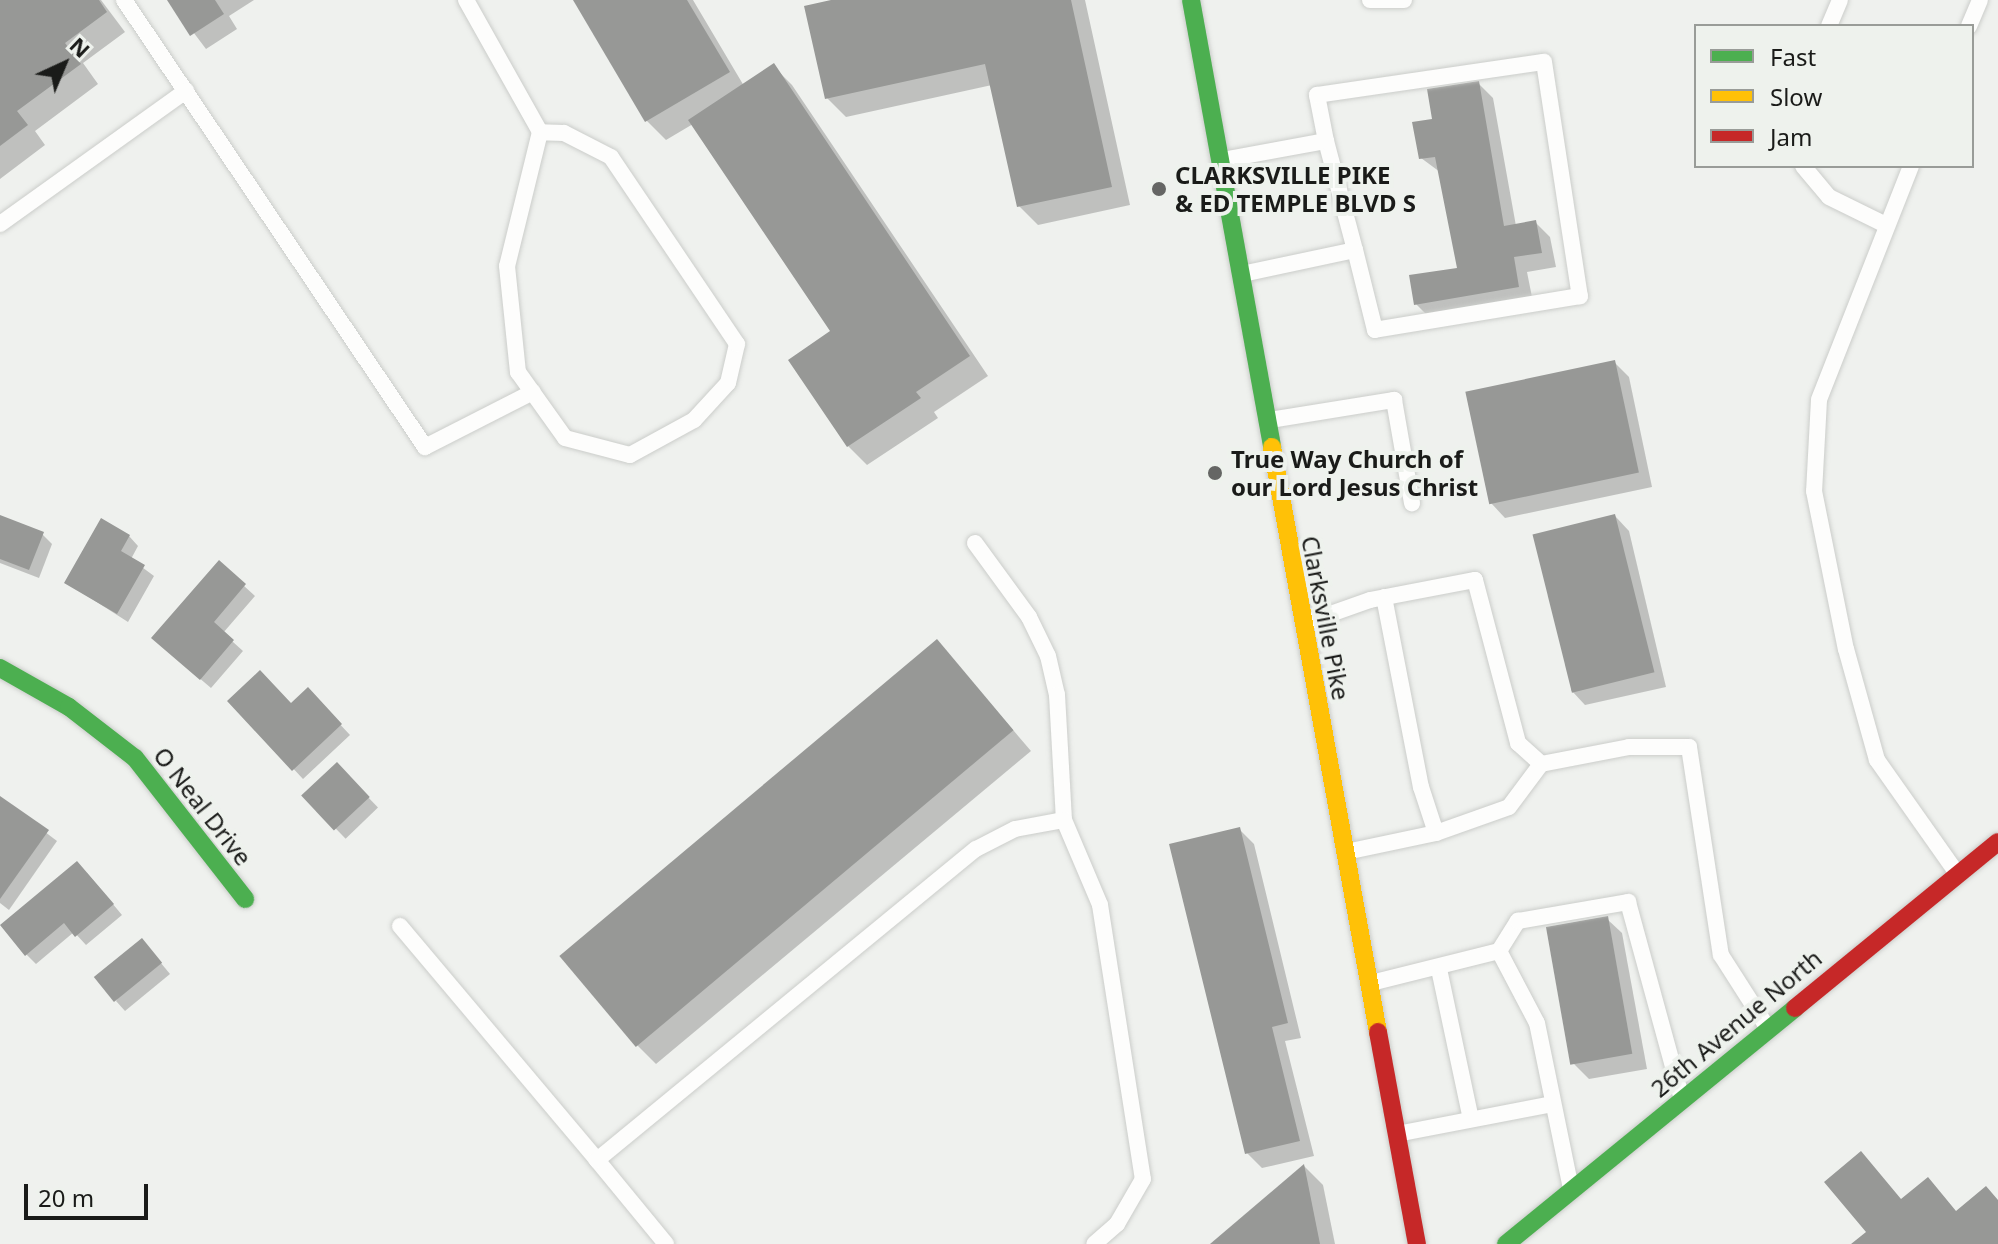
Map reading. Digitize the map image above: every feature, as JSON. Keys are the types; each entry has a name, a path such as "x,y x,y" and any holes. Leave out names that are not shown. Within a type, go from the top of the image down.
{"main road":[{"name":"Clarksville Pike","path":"1191,0 1216,161 1417,1244"},
{"name":"O Neal Drive","path":"0,668 69,707 135,758 190,822 245,899"},
{"name":"26th Avenue North","path":"1506,1244 1998,842"}],"lane":[{"path":"124,0 425,447 533,392"},
{"path":"466,0 540,132 507,266 518,372 565,438 630,455 694,420 728,383 737,344 611,157 564,133 540,132"},
{"path":"1370,0 1404,0"},
{"path":"1830,24 1840,0"},
{"path":"1970,24 1980,0"},
{"path":"1544,62 1580,296 1375,330 1326,141 1317,95 1544,62"},
{"path":"0,224 186,91"},
{"path":"1216,161 1326,141"},
{"path":"1805,168 1829,197 1886,225"},
{"path":"1910,168 1819,400 1814,491 1846,649 1877,760 1957,873"},
{"path":"1238,275 1355,250"},
{"path":"1265,421 1394,400 1412,503"},
{"path":"975,543 1029,617 1048,656 1057,695 1064,820 1100,905 1143,1179 1117,1224 1094,1244"},
{"path":"1302,624 1384,597 1475,580 1518,743 1541,764"},
{"path":"1384,597 1421,787 1436,833"},
{"path":"1345,852 1436,833 1509,807 1541,764 1629,747 1689,747 1721,955 1768,1028"},
{"path":"597,1160 976,849 1015,829 1064,820"},
{"path":"1369,983 1439,969 1499,951 1518,921 1628,902 1682,1099"},
{"path":"400,926 666,1244"},
{"path":"1499,951 1537,1023 1571,1190"},
{"path":"1439,969 1471,1119"},
{"path":"1397,1134 1553,1104"}],"building":[{"path":"0,0 99,0 107,12 65,43 81,64 17,111 28,125 0,146"},
{"path":"167,0 215,0 224,14 190,36"},
{"path":"573,0 687,0 730,72 645,122"},
{"path":"831,0 1071,0 1112,187 1017,207 985,64 825,99 804,6"},
{"path":"774,63 970,356 916,392 921,398 847,447 788,360 830,331 688,120"},
{"path":"1479,81 1504,226 1536,220 1542,253 1514,257 1519,287 1414,305 1409,275 1457,268 1435,157 1419,159 1412,122 1432,119 1427,89"},
{"path":"1615,360 1639,472 1489,504 1465,392"},
{"path":"1615,514 1654,672 1572,693 1533,535"},
{"path":"0,515 44,532 29,570 0,559"},
{"path":"101,518 130,535 121,551 145,565 117,614 64,583"},
{"path":"219,560 246,584 214,622 234,640 200,680 151,638"},
{"path":"937,639 1013,730 636,1047 559,956"},
{"path":"260,670 291,703 308,687 342,724 292,771 227,701"},
{"path":"337,762 370,797 334,831 301,795"},
{"path":"0,796 49,830 0,899"},
{"path":"1240,827 1288,1023 1272,1027 1300,1141 1245,1154 1169,844"},
{"path":"77,861 114,904 75,937 64,923 25,956 0,925"},
{"path":"1608,916 1632,1054 1570,1065 1546,927"},
{"path":"142,938 162,963 114,1002 94,977"},
{"path":"1861,1151 1901,1199 1928,1177 1956,1211 1986,1186 1998,1200 1998,1244 1851,1244 1866,1232 1824,1182"},
{"path":"1304,1164 1320,1244 1210,1244"}],"traffic: fast":[{"path":"1191,0 1272,447"},
{"path":"0,668 69,707 135,758 245,899"},
{"path":"1506,1244 1795,1008"}],"traffic: slow":[{"path":"1272,447 1378,1032"}],"traffic: jam":[{"path":"1795,1008 1998,842"},
{"path":"1378,1032 1417,1244"}],"place":[{"name":"CLARKSVILLE PIKE & ED TEMPLE BLVD S","path":"1159,189"},
{"name":"True Way Church of our Lord Jesus Christ","path":"1215,473"}]}
